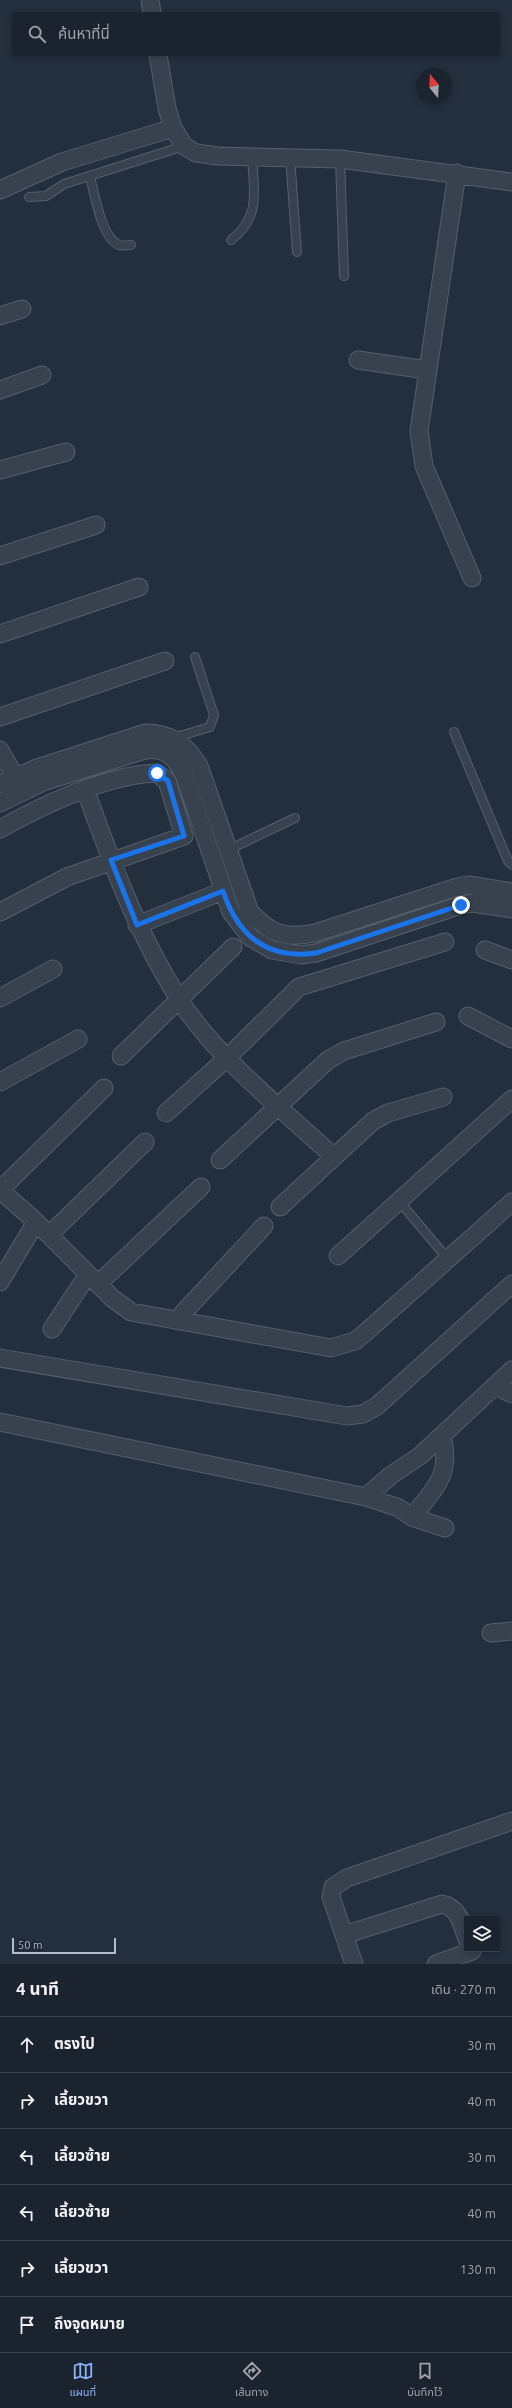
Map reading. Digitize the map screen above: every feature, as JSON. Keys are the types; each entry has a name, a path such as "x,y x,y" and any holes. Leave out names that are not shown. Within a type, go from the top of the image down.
{"street":[{"path":"150,0 152,12"},
{"path":"158,56 167,108 173,128 184,146 204,154 252,157 340,158 458,173 512,182"},
{"path":"0,190 62,162 173,128"},
{"path":"458,173 427,370 419,431 424,466 472,578"},
{"path":"0,316 22,309"},
{"path":"358,360 427,370"},
{"path":"0,390 42,376"},
{"path":"0,470 66,452"},
{"path":"0,556 96,525"},
{"path":"0,634 139,587"},
{"path":"0,717 165,661"},
{"path":"0,784 37,768 145,733 156,733 173,738 191,753 199,766 250,912 262,924 277,933 294,937 315,934 457,887 469,885 512,892"},
{"path":"0,803 43,782 145,750 156,748 164,751 178,761 184,775 231,912 250,937 272,950 301,955 316,953 461,905 472,904 512,909"},
{"path":"0,750 15,777"},
{"path":"0,829 86,789 143,774 157,773 168,781 184,836 111,860 67,877 0,912"},
{"path":"86,789 111,860 137,925 179,999 227,1058 333,1156"},
{"path":"137,925 223,891"},
{"path":"166,1113 227,1058 299,987 445,942"},
{"path":"121,1056 233,947"},
{"path":"485,950 512,960"},
{"path":"0,998 53,969"},
{"path":"468,1016 512,1039"},
{"path":"220,1160 328,1060 344,1050 436,1022"},
{"path":"1,1078 78,1039"},
{"path":"104,1088 0,1190 36,1222 112,1298 131,1312 316,1346 342,1346 354,1341 366,1332 447,1258 512,1202"},
{"path":"280,1207 333,1156 373,1121 383,1116 442,1097"},
{"path":"338,1256 512,1099"},
{"path":"49,1235 145,1142"},
{"path":"52,1329 93,1279 201,1187"},
{"path":"0,1282 36,1222"},
{"path":"178,1321 183,1313 264,1226"},
{"path":"0,1358 347,1416 363,1414 377,1406 512,1284"},
{"path":"366,1497 442,1436 512,1370"},
{"path":"495,1386 512,1394"},
{"path":"0,1422 366,1497 399,1508 412,1517 445,1528"},
{"path":"412,1517 443,1474 447,1462 442,1436"},
{"path":"491,1633 512,1631"},
{"path":"354,1964 332,1896 333,1886 340,1881 512,1820"},
{"path":"344,1935 442,1904 450,1906 455,1911 464,1932"},
{"path":"436,1964 469,1952"}],"lane":[{"path":"29,197 46,196 64,184 184,146"},
{"path":"230,240 246,226 254,206 252,157"},
{"path":"290,157 297,252"},
{"path":"340,158 344,276"},
{"path":"90,177 105,230 112,240 120,246 131,245"},
{"path":"173,738 210,727 213,721 214,715 195,657"},
{"path":"454,732 508,860 512,865"},
{"path":"228,850 294,818"},
{"path":"399,1201 447,1258"}],"route":[{"path":"157,773 168,781 184,836 111,860 137,925 223,891 231,912 237,922 250,937 272,950 287,954 301,955 316,953 461,905"}]}
